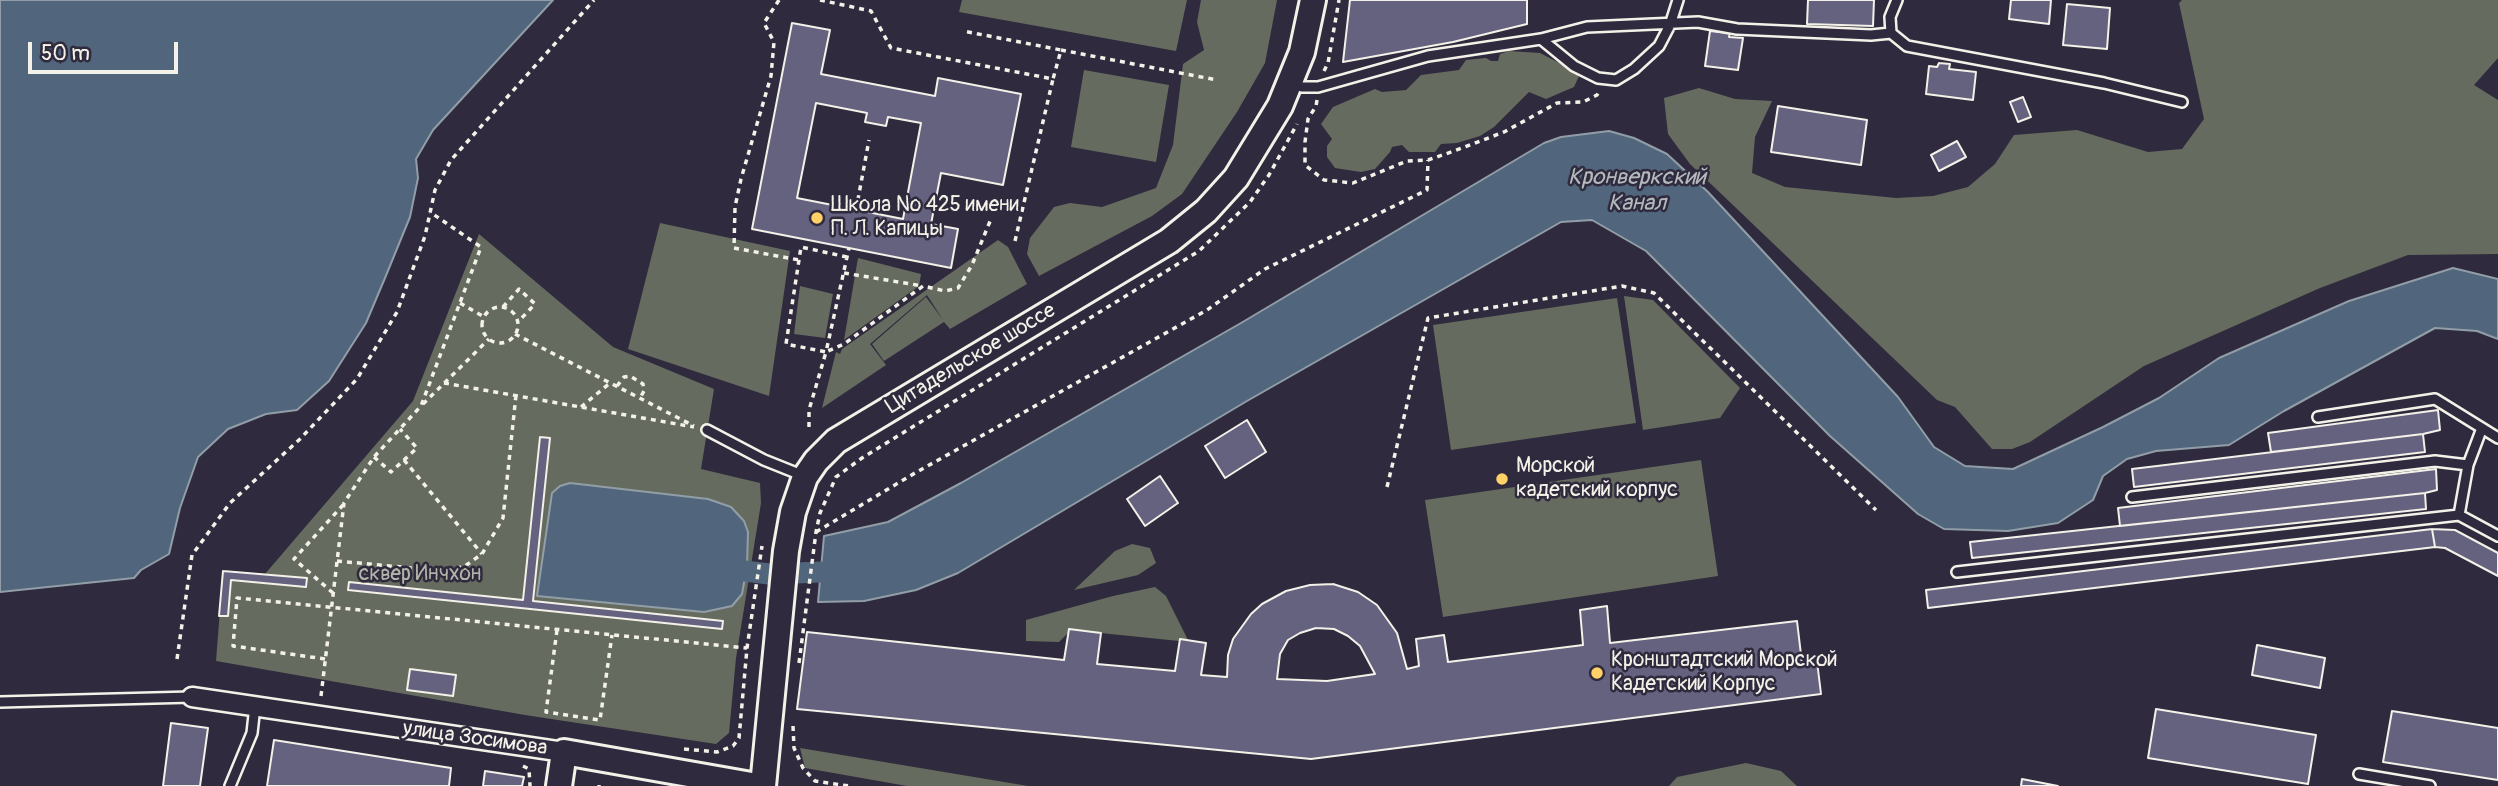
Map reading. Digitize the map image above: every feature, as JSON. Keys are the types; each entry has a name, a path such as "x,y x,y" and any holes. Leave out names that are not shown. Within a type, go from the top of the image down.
{"street":[{"name":"Цитадельское шоссе","path":"763,786 786,551 793,512 806,477 816,461 836,441 1169,241 1192,224 1220,198 1236,178 1266,131 1291,83 1302,52 1313,0"},
{"name":"улица Зосимова","path":"192,697 564,752 684,779 757,786"},
{"path":"559,786 564,752"}],"lane":[{"path":"1541,39 1574,66 1598,78 1616,80 1634,69 1659,46 1678,0"},
{"path":"1891,33 1890,17 1897,0"},
{"path":"1291,83 1302,87 1318,87 1428,56 1541,39 1587,27 1698,22 1737,29 1871,35 1891,33 1907,46 2104,83 2182,102"},
{"path":"2318,417 2435,399 2498,438"},
{"path":"2459,515 2468,465 2482,428"},
{"path":"708,430 764,460 806,477"},
{"path":"2132,497 2435,461 2468,465"},
{"path":"1957,572 2459,515 2498,536"},
{"path":"0,702 192,697"},
{"path":"230,786 253,733 255,706"},
{"path":"2359,774 2430,786"}],"path":[{"path":"177,659 192,555 230,503 300,439 357,379 397,312 425,236 435,190 451,160 594,0"},
{"path":"779,0 764,23 774,42 771,76 735,206 734,248 799,260"},
{"path":"820,0 871,11 891,48 1053,79"},
{"path":"1322,75 1328,63 1339,0"},
{"path":"963,31 1217,80"},
{"path":"1014,241 1061,50"},
{"path":"1318,87 1316,106 1308,119 1305,164 1324,180 1353,183 1407,161 1428,160 1504,132 1556,103 1583,102 1597,95 1606,78"},
{"path":"856,210 869,140"},
{"path":"799,668 816,532 915,473 1207,310 1265,269 1427,190 1428,160"},
{"path":"421,406 481,247 430,212"},
{"path":"844,273 945,291 958,288 972,265 991,219"},
{"path":"847,257 802,247 786,344 827,352 844,344 923,286"},
{"path":"809,426 809,410 827,352 849,248"},
{"path":"1387,487 1428,318 1622,286 1654,293 1876,510"},
{"path":"503,307 519,289 535,304 518,323 515,334 506,342 489,339 483,329 484,317 491,309 503,307 513,312 518,323"},
{"path":"460,303 484,317"},
{"path":"444,383 699,428 515,334"},
{"path":"333,593 293,559 344,503 374,457 489,339"},
{"path":"617,386 624,377 630,376 643,384 644,391 640,398"},
{"path":"581,407 610,383"},
{"path":"337,561 444,570 465,566 482,554 503,518 516,395"},
{"path":"374,457 391,472 417,448 400,429"},
{"path":"404,460 482,554"},
{"path":"321,696 344,503"},
{"path":"739,738 747,648 762,546"},
{"path":"325,659 233,646 237,598 747,648"},
{"path":"557,631 546,712 600,720 612,635"},
{"path":"793,720 794,748 803,768 814,781 849,786"},
{"path":"530,786 532,779"}],"green space":[{"path":"962,0 1187,0 1176,51 959,12"},
{"path":"1201,0 1277,0 1265,63 1237,112 1182,194 1152,216 1039,276 1027,254 1030,238 1054,207 1070,203 1102,207 1156,188 1173,145 1183,64 1204,50 1197,22"},
{"path":"2182,0 2498,0 2498,58 2474,85 2498,100 2498,254 2408,255 2320,288 2144,366 2030,442 2012,449 1992,449 1955,407 1937,400 1690,164 1668,134 1664,98 1699,88 1735,99 1772,101 1755,137 1752,173 1785,187 1896,198 1933,196 1968,187 1995,164 2014,135 2077,130 2148,152 2182,149 2204,119 2179,3"},
{"path":"1509,51 1540,53 1573,70 1579,76 1574,87 1546,99 1529,92 1494,127 1480,136 1457,143 1441,144 1435,152 1409,152 1402,145 1392,147 1375,169 1361,172 1335,168 1327,157 1327,146 1332,139 1321,124 1333,107 1375,89 1382,92 1406,90 1421,75 1459,70 1466,60 1486,58 1498,61 1500,54"},
{"path":"1084,70 1169,85 1156,162 1071,147"},
{"path":"660,223 790,251 769,396 628,349"},
{"name":"сквер Инчхон","path":"479,234 613,347 714,389 701,469 760,483 761,503 736,658 729,733 716,744 525,715 216,661 223,571 265,574 413,401"},
{"path":"998,240 1008,247 1027,284 950,329 944,322 884,361 872,344 926,297 943,320 927,295 870,344 886,365 822,408 836,352 840,354 842,349"},
{"path":"858,258 921,274 919,286 844,340"},
{"path":"800,286 833,294 825,338 794,334"},
{"path":"1624,296 1653,300 1740,388 1720,418 1643,430"},
{"path":"1617,298 1636,423 1451,450 1433,325"},
{"path":"1701,460 1718,576 1443,617 1425,500"},
{"path":"1132,544 1150,548 1156,563 1138,575 1074,590 1115,551"},
{"path":"1155,587 1166,596 1189,642 1071,630 1059,642 1026,641 1026,620"},
{"path":"800,748 1028,786 907,786 805,768"},
{"path":"1746,763 1781,771 1797,786 1669,786 1677,777"}],"water":[{"path":"0,0 553,0 433,130 416,159 418,178 410,217 385,278 366,323 329,381 297,410 266,414 228,429 198,457 180,508 169,554 141,570 134,578 0,592"},
{"name":"Кронверкский Канал","path":"1609,131 1634,138 1667,154 1708,192 1898,397 1934,447 1965,466 2013,469 2159,398 2219,358 2349,301 2453,268 2498,279 2498,339 2477,331 2435,328 2284,411 2229,445 2156,451 2127,459 2103,476 2093,500 2058,523 2008,531 1944,529 1918,514 1830,436 1646,251 1592,220 1561,222 1247,401 958,573 916,590 864,601 818,602 824,536 888,522 961,483 1241,323 1544,143 1561,137"},
{"path":"570,483 708,499 731,507 744,521 748,532 747,566 742,594 732,606 704,612 537,596 552,493 560,486"}],"building":[{"path":"1350,0 1527,0 1527,24 1453,42 1343,62"},
{"path":"1808,0 1874,0 1873,26 1807,24"},
{"path":"2011,0 2051,0 2049,24 2009,19"},
{"path":"2067,4 2110,8 2107,49 2063,45"},
{"path":"792,23 830,30 821,74 935,96 938,78 1021,94 1003,185 941,173 931,224 958,229 951,268 752,229","holes":["816,103 867,113 865,122 886,126 888,117 921,123 903,219 797,198"]},
{"path":"1710,31 1730,33 1729,37 1743,38 1738,70 1705,66"},
{"path":"1939,63 1950,64 1949,69 1976,72 1973,100 1926,94 1929,66 1937,67"},
{"path":"2023,97 2031,117 2018,122 2010,102"},
{"path":"1778,106 1867,120 1861,165 1771,152"},
{"path":"1957,141 1966,157 1939,171 1931,155"},
{"path":"2438,410 2440,430 2271,452 2268,433"},
{"path":"1247,420 1266,452 1225,478 1205,446"},
{"path":"2423,434 2425,452 2134,487 2132,469"},
{"path":"540,437 550,438 533,601 723,621 722,629 348,590 349,582 523,600"},
{"path":"2436,469 2437,490 2425,493 2120,526 2118,508"},
{"path":"1160,476 1178,503 1145,526 1127,499"},
{"path":"2425,493 2426,509 1972,558 1970,542"},
{"path":"2432,529 2435,547 1928,608 1926,590"},
{"path":"2432,529 2455,530 2498,553 2498,576 2445,548 2435,547"},
{"path":"223,571 307,578 306,587 231,580 228,616 219,616"},
{"name":"Кронштадтский Морской Кадетский Корпус","path":"1333,584 1358,592 1377,605 1397,633 1407,669 1419,666 1416,639 1444,635 1448,662 1583,645 1580,610 1607,606 1610,643 1797,621 1802,663 1817,661 1821,694 1311,759 797,709 807,632 1064,660 1069,629 1101,633 1097,664 1175,671 1180,639 1206,643 1201,675 1227,677 1228,655 1233,639 1251,614 1262,604 1286,591 1310,585","holes":["1316,628 1334,629 1360,646 1375,674 1327,681 1277,679 1280,654 1288,640"]},
{"path":"2257,645 2325,658 2320,688 2252,675"},
{"path":"410,669 456,675 453,696 407,690"},
{"path":"2156,709 2316,735 2308,784 2148,758"},
{"path":"2392,711 2498,728 2498,780 2383,762"},
{"path":"171,723 208,728 200,786 163,786"},
{"path":"274,740 451,768 449,786 267,786"},
{"path":"485,771 524,777 522,786 483,786"},
{"path":"2022,779 2058,786 2021,786"}],"waterway":[{"path":"720,568 769,574 848,571"}],"place":[{"name":"Школа № 425 имени П. Л. Капицы","path":"817,218"},
{"name":"Морской кадетский корпус","path":"1502,479"},
{"name":"Кронштадтский Морской Кадетский Корпус","path":"1597,673"}]}
